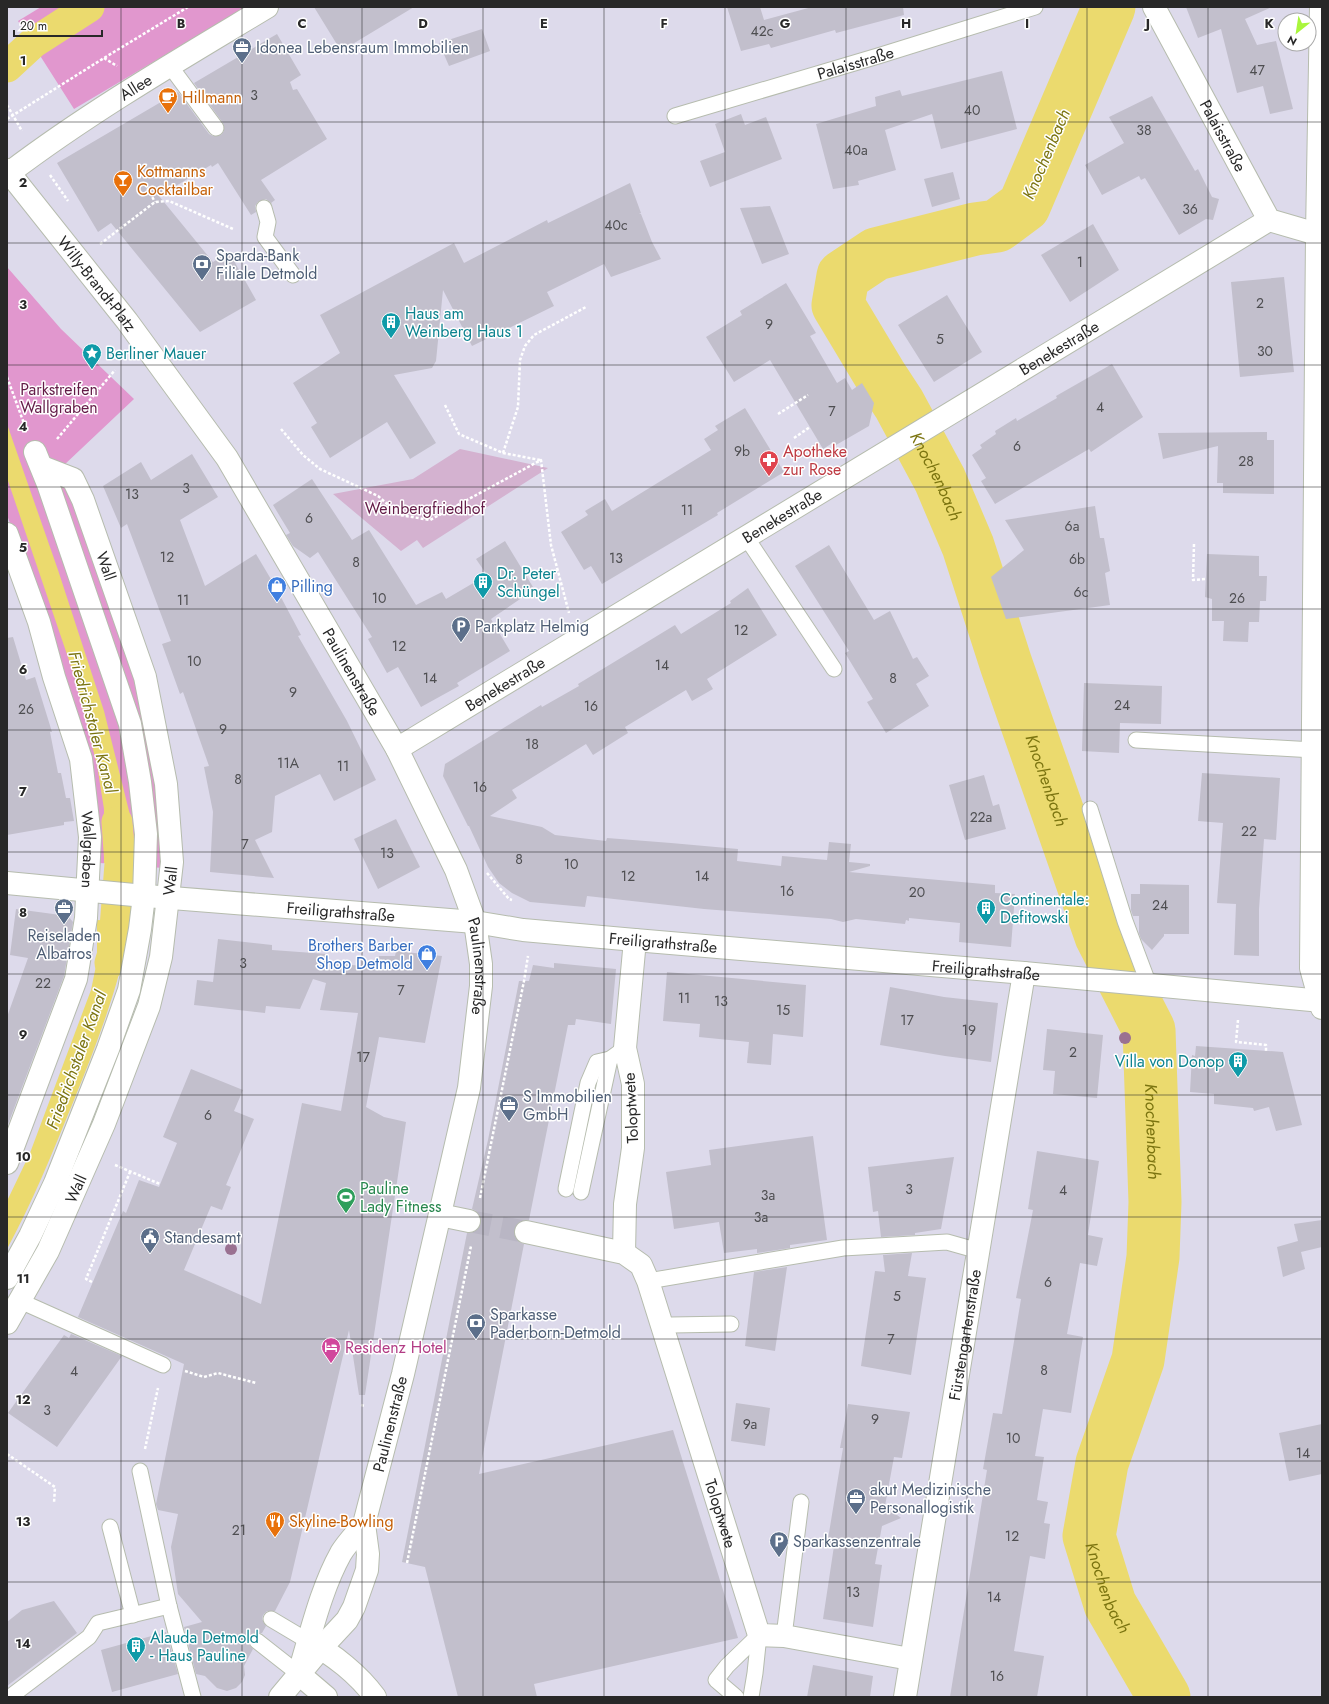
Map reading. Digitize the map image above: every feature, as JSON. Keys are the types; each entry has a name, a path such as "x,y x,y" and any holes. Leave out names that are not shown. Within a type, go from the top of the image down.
{"street":[{"name":"Allee","path":"8,171 127,91 267,7"},
{"name":"Palaisstraße","path":"1154,7 1269,220"},
{"path":"1321,7 1317,234 1319,528 1311,968 1321,1003"},
{"name":"Willy-Brandt-Platz","path":"8,171 127,321 227,458"},
{"path":"1269,220 1317,234"},
{"name":"Benekestraße","path":"397,749 1269,220"},
{"name":"Paulinenstraße","path":"227,458 397,749 456,870 475,922 481,964 481,986 469,1088 393,1414 364,1524 368,1554 367,1570 354,1607 347,1620 315,1645 299,1674 280,1697"},
{"name":"Wall","path":"7,1278 30,1236 55,1183 108,1049 129,990 140,929 139,896 146,834 140,782 130,724 39,460"},
{"name":"Wall","path":"7,1323 14,1296 48,1251 93,1149 149,1006 161,957 172,862 166,784 145,677 83,500 73,479 39,460"},
{"name":"Wallgraben","path":"7,534 40,622 54,677 80,759 90,837 94,891 86,918 76,979 7,1163"},
{"name":"Freiligrathstraße","path":"7,883 139,896 475,922 523,930 1024,973 1321,1003"},
{"name":"Toloptwete","path":"624,1253 625,1204 633,1148 633,1084 618,1053 635,940"},
{"name":"Fürstengartenstraße","path":"904,1697 1024,973"},
{"path":"440,1215 469,1221"},
{"name":"Toloptwete","path":"526,1232 624,1253 641,1265 648,1281 759,1635"},
{"name":"Paulinenstraße","path":"315,1645 318,1608 342,1551 364,1524"},
{"path":"759,1635 784,1636 910,1659"},
{"path":"315,1645 359,1678 375,1697"},
{"path":"299,1674 326,1697"}],"lane":[{"name":"Palaisstraße","path":"675,116 884,54 1035,7"},
{"path":"170,66 216,128"},
{"path":"264,208 268,222 265,237 293,275"},
{"path":"746,537 834,669"},
{"path":"1136,740 1314,750"},
{"path":"1090,809 1125,921 1149,985"},
{"path":"618,1053 604,1086 573,1190 588,1083 597,1062 618,1053"},
{"path":"648,1281 843,1248 947,1242 979,1251"},
{"path":"14,1296 162,1365"},
{"path":"662,1326 671,1324 731,1324"},
{"path":"140,1471 169,1606 193,1697"},
{"path":"784,1636 801,1502"},
{"path":"110,1527 133,1615"},
{"path":"10,1697 89,1637 98,1623 169,1606"},
{"path":"270,1618 315,1645"},
{"path":"751,1697 759,1635"},
{"path":"736,1697 716,1680 727,1666 759,1635"},
{"path":"257,1641 299,1674"}],"path":[{"path":"7,119 188,7"},
{"path":"7,105 12,115"},
{"path":"36,153 69,202"},
{"path":"145,184 155,202"},
{"path":"94,240 98,246 155,202 169,201 233,229"},
{"path":"503,453 518,407 520,360 525,346 534,335 586,307"},
{"path":"7,377 39,460 115,370"},
{"path":"778,414 808,395"},
{"path":"446,405 459,434 503,453 541,460"},
{"path":"794,438 810,427"},
{"path":"281,429 303,455 320,469 378,496 400,515 430,520 541,460"},
{"path":"541,460 551,545 577,640"},
{"path":"1194,544 1193,580 1206,579"},
{"path":"492,1140 528,956"},
{"path":"1237,1034 1236,1042 1266,1045 1266,1051"},
{"path":"92,1282 86,1279 130,1172"},
{"path":"140,1176 160,1184"},
{"path":"407,1563 462,1293"},
{"path":"140,1471 162,1365 204,1377 218,1373 256,1384"},
{"path":"361,1405 365,1406"},
{"path":"7,1454 55,1487 54,1504"}],"green space":[{"path":"41,7 246,7 74,109 18,21"},
{"name":"Parkstreifen Wallgraben","path":"7,267 61,329 134,399 63,466 136,683 158,781 163,868 100,863 25,564 7,515"},
{"name":"Weinbergfriedhof","path":"460,449 548,468 423,548 417,540 401,551 333,494 413,479"}],"water":[{"path":"7,424 58,570 104,711 132,823 137,866 104,863 104,809 97,765 75,678 7,478"},
{"path":"97,920 131,921 121,968 98,1038 72,1105 33,1196 7,1249 7,1201 30,1153 91,990 97,961"}],"pier":[{"path":"104,863 137,866 137,868 103,865"},
{"path":"98,918 131,919 131,921 97,920"}],"building":[{"path":"314,7 414,7 341,51"},
{"path":"727,7 760,7 764,20 812,7 903,7 904,15 836,33 835,30 771,48 769,44 741,51"},
{"path":"1186,7 1272,7 1245,19 1257,45 1276,41 1277,52 1279,52 1293,109 1270,114 1263,86 1237,93 1221,29 1198,38"},
{"path":"482,29 490,51 449,66 439,43"},
{"path":"277,34 301,75 290,82 293,90 297,89 327,139 261,180 275,200 271,203 266,199 258,202 255,206 256,212 251,215 218,163 212,167 211,165 159,196 213,262 229,252 256,300 200,332 111,223 98,232 57,163 178,92 209,134 213,136 221,135 224,131 223,123 194,83"},
{"path":"1002,71 1017,129 941,149 932,114 885,130 896,170 858,181 859,185 833,189 816,124 876,106 875,97 900,90 902,96"},
{"path":"1152,96 1195,171 1198,169 1212,197 1219,199 1213,220 1206,219 1179,235 1145,178 1141,180 1139,176 1102,195 1085,165 1124,143 1109,117"},
{"path":"741,114 745,125 766,117 782,159 710,187 700,161 725,152 715,124"},
{"path":"953,172 960,199 932,207 924,179"},
{"name":"Haus am Weinberg Haus 1","path":"630,183 641,213 639,214 641,214 652,242 661,259 611,277 604,264 547,292 554,306 472,346 443,290 436,361 432,368 394,375 436,443 410,459 387,422 330,458 311,427 317,423 293,383 340,353 320,315 454,243 464,263 547,220 548,223"},
{"path":"770,206 789,254 762,264 740,208"},
{"path":"1093,224 1119,270 1070,302 1041,255"},
{"path":"1284,277 1294,372 1240,377 1231,282"},
{"path":"786,283 816,333 810,336 837,383 845,378 852,390 862,383 874,403 869,426 836,445 834,442 823,449 770,360 734,382 706,337 742,315 740,311"},
{"path":"947,295 982,352 934,382 898,325"},
{"path":"1112,364 1143,417 1091,452 1089,449 995,504 981,481 986,478 972,455 982,448 980,445 996,434 995,431 1016,418 1017,421 1057,398 1056,396"},
{"path":"745,408 784,472 717,513 718,515 602,584 591,566 584,570 561,532 588,515 585,511 605,499 612,511 711,450 704,439 718,430 715,426"},
{"path":"1267,432 1267,440 1274,440 1274,494 1223,493 1223,483 1217,483 1218,446 1163,459 1158,433"},
{"path":"192,454 218,497 180,520 205,586 256,554 301,635 298,636 347,721 376,780 334,801 320,774 275,796 272,832 255,840 274,878 210,872 213,812 204,767 209,766 183,692 180,694 162,644 171,641 127,524 121,528 103,486 141,462 151,480"},
{"path":"312,479 352,540 369,530 416,605 442,592 446,599 487,575 476,559 505,541 533,587 524,593 526,595 491,619 510,651 457,683 459,686 421,707 398,667 387,673 368,639 372,637 318,552 310,558 293,546 286,535 290,533 273,505"},
{"path":"1095,506 1100,538 1104,538 1110,571 1105,573 1110,605 1006,619 991,577 1024,550 1005,520"},
{"path":"829,545 874,620 890,611 913,659 917,657 929,676 916,684 929,706 886,733 867,702 873,699 845,653 849,651 795,566"},
{"path":"1207,554 1259,556 1259,576 1267,576 1266,601 1260,601 1259,622 1249,622 1248,642 1223,641 1224,621 1212,621 1212,599 1205,597"},
{"path":"748,588 777,635 707,679 713,689 692,701 686,690 625,727 628,733 593,755 586,744 512,790 517,798 490,816 542,827 555,835 606,841 607,838 738,849 737,861 781,866 782,856 827,860 829,842 851,844 849,862 870,864 870,866 849,872 995,885 995,893 1015,894 1011,947 959,942 960,923 909,918 909,921 906,920 905,924 856,919 843,922 831,919 704,909 587,896 585,907 530,902 512,893 499,883 488,867 443,776 445,764 541,705 542,707 579,686 578,684 675,625 681,634 731,603 730,601"},
{"path":"13,637 26,680 35,677 52,732 50,732 58,773 61,773 66,798 70,798 74,821 64,822 64,825 7,835 7,638"},
{"path":"1084,683 1162,686 1161,724 1120,723 1119,753 1082,751"},
{"path":"1202,773 1280,778 1276,840 1264,839 1259,909 1259,956 1234,955 1236,904 1217,903 1223,823 1198,821"},
{"path":"984,775 993,806 999,804 1006,829 965,840 949,785"},
{"path":"396,819 420,867 378,889 354,839"},
{"path":"1140,884 1189,885 1189,934 1164,934 1152,950 1141,939 1139,933 1139,916 1133,916 1131,910 1131,894 1140,894"},
{"path":"16,909 68,916 73,922 64,976 7,1127 7,1017 28,958 10,955"},
{"path":"218,939 272,945 272,950 327,954 326,963 378,967 379,956 395,956 396,951 442,956 425,1043 379,1037 366,1107 384,1117 406,1122 365,1395 359,1395 349,1330 290,1582 275,1611 267,1611 263,1615 262,1619 266,1626 262,1633 254,1633 250,1636 249,1644 253,1649 244,1666 245,1675 242,1682 236,1688 227,1691 217,1688 205,1676 196,1674 184,1627 202,1622 178,1594 171,1547 178,1514 158,1510 156,1504 184,1364 78,1317 123,1211 126,1213 139,1180 159,1187 177,1143 163,1137 191,1069 243,1090 234,1111 254,1119 226,1185 231,1187 222,1210 211,1206 184,1270 261,1304 302,1103 341,1111 358,1013 320,1010 326,983 313,979 300,1009 266,1006 265,1013 194,1005 197,980 213,982"},
{"name":"Sparkasse Paderborn-Detmold","path":"554,963 616,969 611,1024 576,1019 575,1025 568,1025 529,1220 523,1220 517,1223 514,1230 514,1235 517,1241 524,1244 479,1474 673,1430 738,1638 534,1684 537,1697 458,1697 425,1567 402,1562 467,1233 473,1233 478,1230 481,1223 481,1217 478,1212 472,1209 488,1140 519,981 529,981 533,965 554,968"},
{"path":"667,972 806,985 803,1037 773,1034 771,1065 747,1063 749,1042 699,1037 700,1024 663,1021"},
{"path":"890,987 944,997 998,1003 991,1062 880,1045"},
{"path":"1047,1029 1103,1035 1097,1098 1053,1094 1055,1071 1043,1070"},
{"name":"Villa von Donop","path":"1196,1046 1283,1052 1302,1125 1276,1131 1269,1107 1254,1111 1253,1108 1214,1104 1214,1094 1190,1092 1192,1055 1195,1056"},
{"path":"813,1136 827,1240 790,1245 790,1248 757,1253 757,1249 724,1253 719,1222 674,1229 666,1172 711,1165 709,1150"},
{"path":"1037,1151 1099,1161 1088,1235 1103,1238 1097,1266 1080,1263 1067,1334 1083,1337 1071,1413 1043,1409 1035,1456 1044,1457 1037,1500 1048,1502 1044,1523 1050,1524 1045,1559 1030,1556 1014,1651 1044,1656 1037,1697 950,1697 987,1470 983,1469 993,1413 1002,1414 1021,1299 1016,1298 1033,1210 1028,1209"},
{"path":"954,1157 941,1229 915,1233 915,1235 881,1237 878,1211 873,1212 868,1167"},
{"path":"1322,1220 1322,1247 1301,1252 1305,1269 1283,1277 1277,1247 1298,1241 1294,1224"},
{"path":"912,1253 908,1276 926,1278 911,1375 861,1366 875,1271 885,1272 883,1255"},
{"path":"787,1267 775,1351 745,1346 754,1272"},
{"path":"71,1334 122,1356 57,1447 8,1413 64,1335 69,1338"},
{"path":"736,1403 770,1408 765,1446 731,1441"},
{"path":"848,1404 910,1412 902,1458 894,1457 885,1506 901,1518 882,1526 875,1564 882,1565 873,1627 823,1619 834,1546 827,1545 843,1448 840,1448"},
{"path":"1322,1424 1322,1474 1289,1481 1279,1433"},
{"path":"54,1601 77,1633 7,1686 7,1622 22,1610"},
{"name":"Alauda Detmold - Haus Pauline","path":"166,1632 178,1674 112,1692 101,1650"},
{"path":"813,1665 873,1676 870,1697 807,1697"}],"waterway":[{"name":"Friedrichstaler Kanal","path":"7,67 33,43 89,7"},
{"name":"Knochenbach","path":"1109,7 1024,206 997,226 975,229 876,254 843,276 838,305 899,404 940,480 968,546 1006,664 1101,936 1149,1030 1155,1202 1153,1257 1138,1360 1102,1463 1089,1536 1110,1604 1164,1697"},
{"name":"Friedrichstaler Kanal","path":"110,963 113,953 120,864 117,822"}],"tunnel":[{"path":"469,1221 526,1232"}],"place":[{"name":"Idonea Lebensraum Immobilien","path":"242,64"},
{"name":"Hillmann","path":"168,114"},
{"name":"Kottmanns Cocktailbar","path":"123,197"},
{"name":"Sparda-Bank Filiale Detmold","path":"202,281"},
{"name":"Haus am Weinberg Haus 1","path":"391,339"},
{"name":"Berliner Mauer","path":"92,370"},
{"name":"Apotheke zur Rose","path":"769,477"},
{"name":"Dr. Peter Schüngel","path":"483,599"},
{"name":"Pilling","path":"277,603"},
{"name":"Parkplatz Helmig","path":"461,643"},
{"name":"Reiseladen Albatros","path":"64,925"},
{"name":"Continentale: Defitowski","path":"986,925"},
{"name":"Brothers Barber Shop Detmold","path":"427,971"},
{"name":"Villa von Donop","path":"1238,1078"},
{"name":"S Immobilien GmbH","path":"509,1122"},
{"name":"Pauline Lady Fitness","path":"346,1214"},
{"name":"Standesamt","path":"150,1254"},
{"name":"Sparkasse Paderborn-Detmold","path":"476,1340"},
{"name":"Residenz Hotel","path":"331,1364"},
{"name":"akut Medizinische Personallogistik","path":"856,1515"},
{"name":"Skyline-Bowling","path":"275,1538"},
{"name":"Sparkassenzentrale","path":"779,1558"},
{"name":"Alauda Detmold - Haus Pauline","path":"136,1663"}]}
